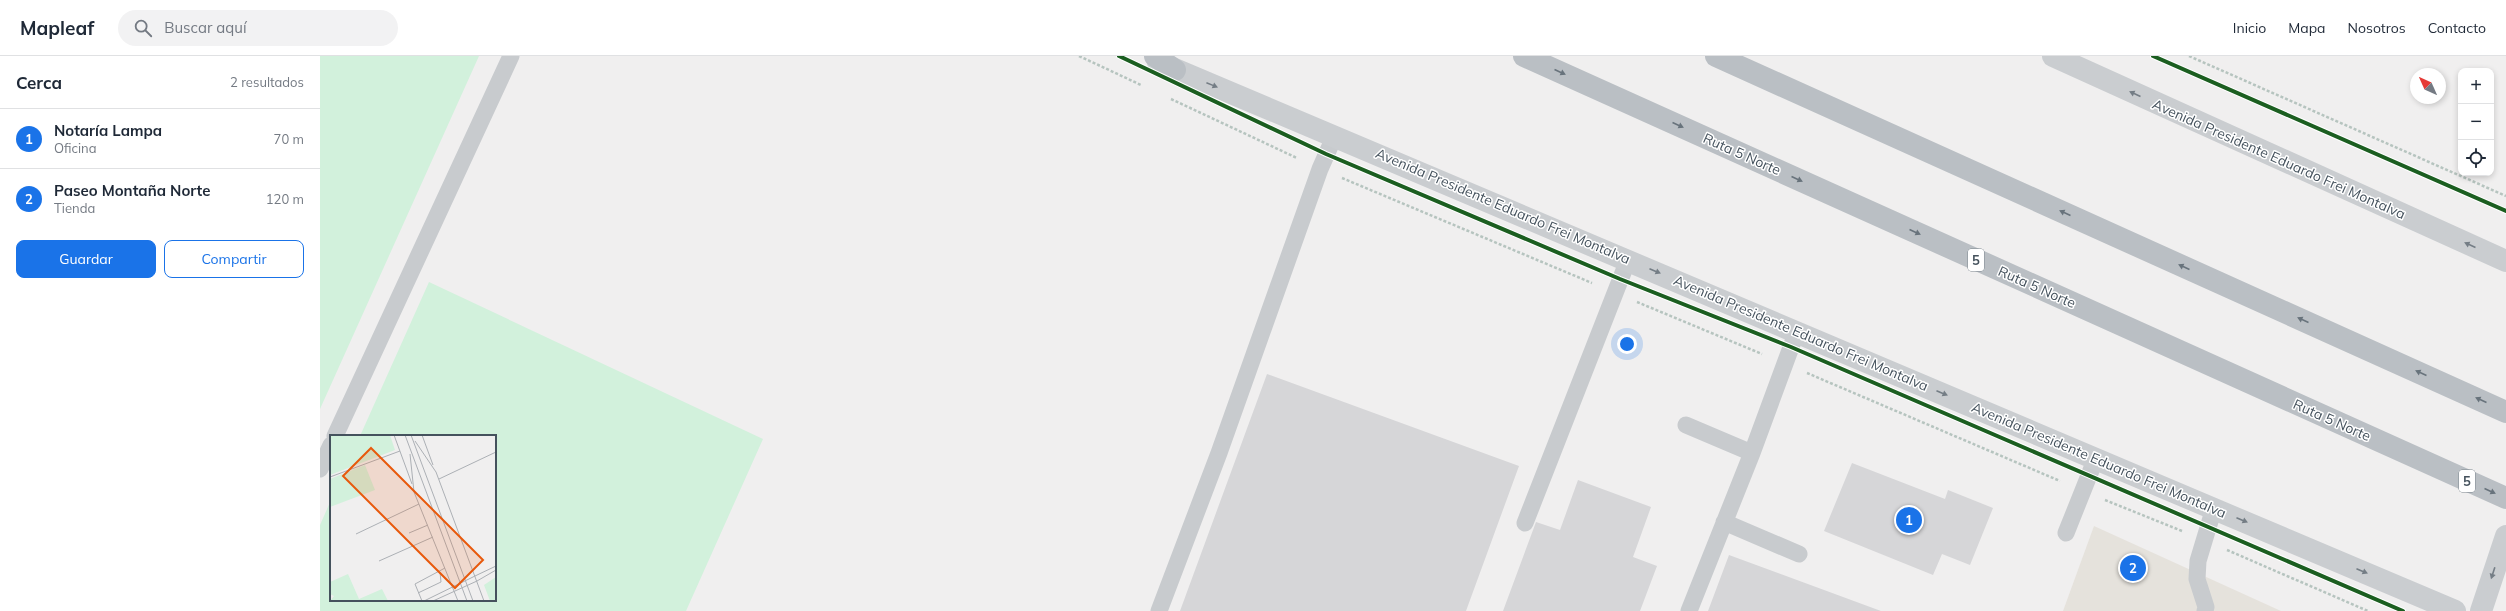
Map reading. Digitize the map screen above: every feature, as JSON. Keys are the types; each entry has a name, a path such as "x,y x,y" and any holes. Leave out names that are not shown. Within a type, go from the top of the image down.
{"highway":[{"path":"1155,56 1175,70"},
{"name":"Ruta 5 Norte","path":"1524,56 2506,498"},
{"path":"1716,56 2506,412"}],"main road":[{"name":"Avenida Presidente Eduardo Frei Montalva","path":"1146,56 1175,70 1335,135 2455,611"},
{"name":"Avenida Presidente Eduardo Frei Montalva","path":"2053,56 2506,261"},
{"path":"2481,611 2506,536"}],"lane":[{"path":"335,435 511,56"},
{"path":"1159,611 1219,453 1320,169 1335,135"},
{"path":"1525,523 1628,260"},
{"path":"1689,611 1752,453 1796,331"},
{"path":"1686,425 1752,453"},
{"path":"320,469 330,447"},
{"path":"2066,533 2096,458"},
{"path":"2210,610 2197,579 2198,561 2214,508"},
{"path":"1724,522 1798,554"}],"path":[{"path":"1079,56 1147,88"},
{"path":"2189,56 2506,196"},
{"path":"1169,98 1320,169 1785,363 2083,491 2205,540 2368,611"}],"shaded area":[{"path":"2094,526 2281,611 2063,611"}],"green space":[{"path":"320,56 479,56 320,409"},
{"path":"429,282 763,439 686,611 320,611 320,525 330,502 330,601 496,601 496,435 360,435"}],"building":[{"path":"1267,374 1519,466 1466,611 1180,611"},
{"path":"1852,463 1945,499 1948,490 1993,508 1970,565 1942,554 1933,575 1824,531"},
{"path":"1578,480 1651,507 1633,557 1657,566 1640,611 1503,611 1536,522 1560,530"},
{"path":"1729,555 1881,611 1708,611"}],"cycle path":[{"path":"1119,56 1326,154 1620,279 1791,347 2403,611"},
{"path":"2153,56 2506,211"}],"place":[{"name":"Notaría Lampa","path":"1909,520"},
{"name":"Paseo Montaña Norte","path":"2133,568"}]}
